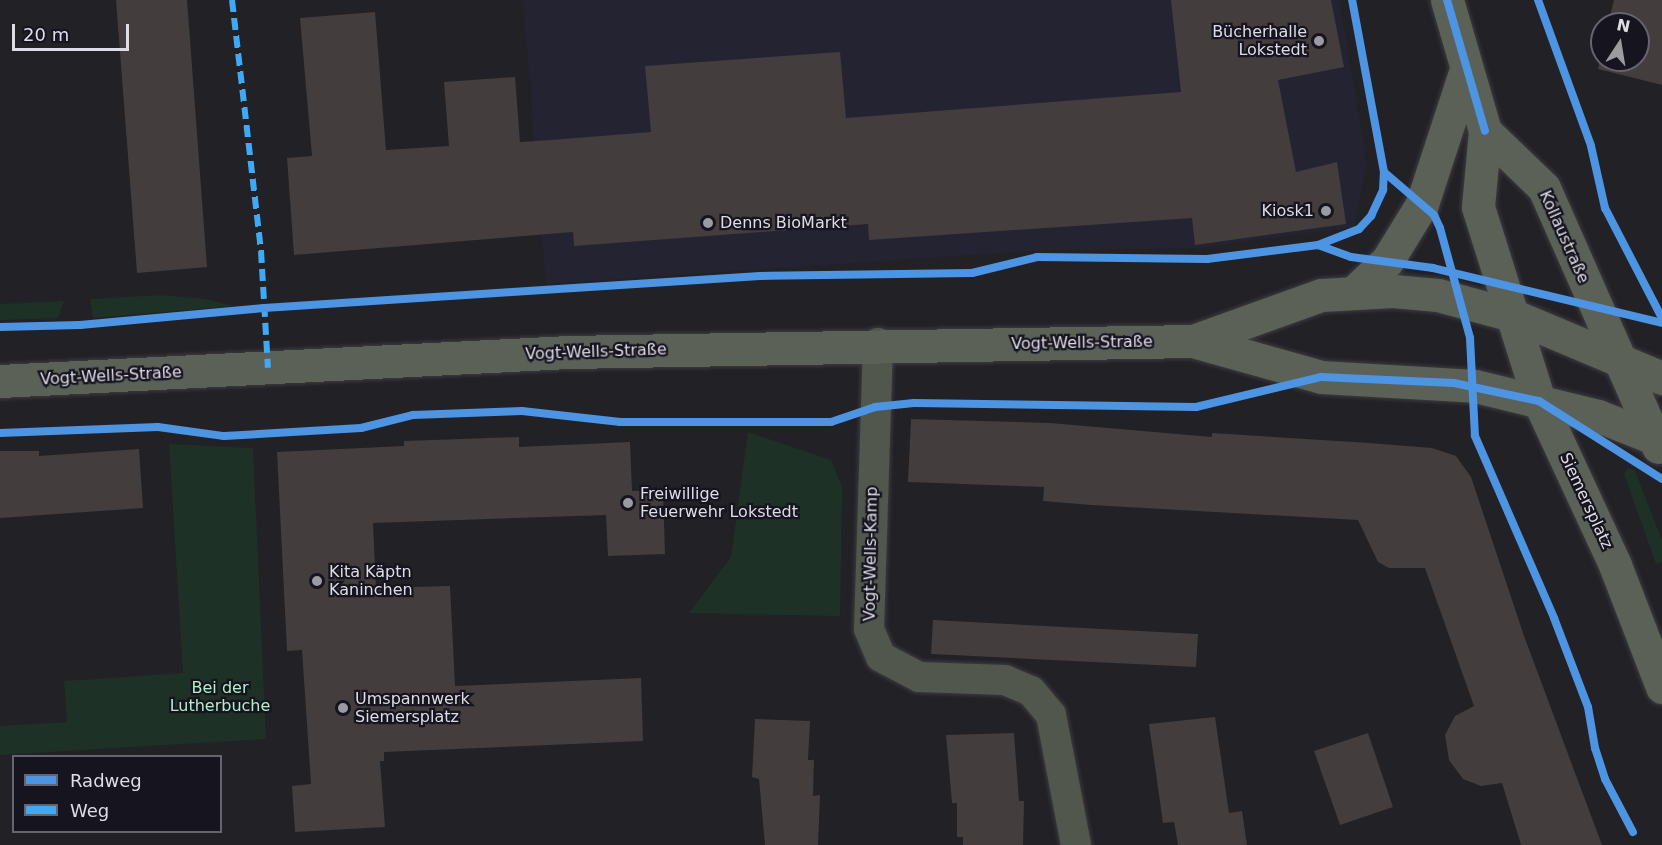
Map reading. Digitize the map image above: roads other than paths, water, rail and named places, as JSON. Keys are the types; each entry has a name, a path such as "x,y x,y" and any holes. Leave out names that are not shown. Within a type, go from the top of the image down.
{"main road":[{"name":"Kollaustraße","path":"1447,0 1485,131 1478,207 1512,315"},
{"path":"1355,291 1387,261 1422,204 1466,69"},
{"name":"Kollaustraße","path":"1485,131 1544,188 1593,306 1618,359"},
{"name":"Vogt-Wells-Straße","path":"1193,341 1322,295 1355,291 1438,295 1512,315 1662,378"},
{"path":"1593,306 1574,340 1535,386 1659,445"},
{"name":"Siemersplatz","path":"1512,315 1535,386 1615,565 1662,687"},
{"name":"Vogt-Wells-Straße","path":"0,381 567,352 878,344 1193,341 1321,377 1475,386 1535,386"},
{"path":"1618,359 1659,445"}],"street":[{"name":"Vogt-Wells-Kamp","path":"878,344 869,629 882,657 919,677 1005,680 1031,691 1051,715 1076,845"}],"place":[{"name":"Bücherhalle Lokstedt","path":"1319,41"},
{"name":"Kiosk1","path":"1326,211"},
{"name":"Denns BioMarkt","path":"708,223"},
{"name":"Freiwillige Feuerwehr Lokstedt","path":"628,503"},
{"name":"Kita Käptn Kaninchen","path":"317,581"},
{"name":"Umspannwerk Siemersplatz","path":"343,708"}],"park label":[{"name":"Bei der Lutherbuche","path":"220,697"}]}
